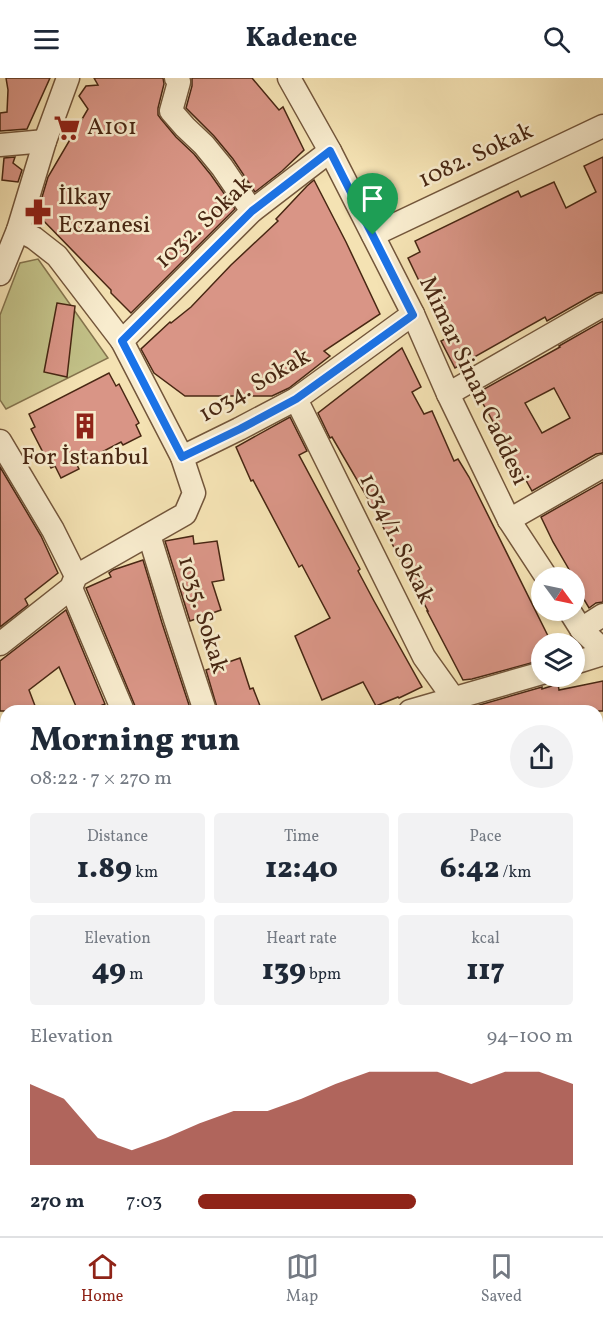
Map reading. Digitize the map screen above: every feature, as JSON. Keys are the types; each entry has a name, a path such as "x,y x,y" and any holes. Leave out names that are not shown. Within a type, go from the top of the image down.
{"street":[{"path":"0,274 18,230 45,141 69,78"},
{"path":"176,78 179,82 171,111 222,167 252,211"},
{"name":"Mimar Sinan Caddesi","path":"289,78 330,151 413,315 448,394 509,520 540,567"},
{"name":"1082. Sokak","path":"373,235 603,126"},
{"path":"0,145 45,141"},
{"name":"1032. Sokak","path":"122,341 252,211 330,151"},
{"path":"0,644 73,582 185,514 194,493 182,457 122,341 57,256 34,238 18,230"},
{"path":"448,394 603,305"},
{"name":"1034. Sokak","path":"182,457 296,399 413,315"},
{"name":"1034/1. Sokak","path":"296,399 424,657 455,705"},
{"path":"0,441 53,530 121,705"},
{"path":"509,520 603,466"},
{"name":"1035. Sokak","path":"149,535 203,705"},
{"path":"585,618 603,615"},
{"path":"576,621 603,652 585,659"},
{"path":"455,705 531,677"}],"shaded area":[{"path":"38,259 108,358 6,409 0,400 0,315 20,263"}],"building":[{"path":"6,78 50,78 27,129 0,131 0,113 7,112"},
{"path":"94,78 163,78 158,115 194,154 235,209 131,313 37,214 48,177 88,109 79,96 86,86 98,85"},
{"path":"192,78 252,78 279,110 283,107 304,150 255,192 233,159 186,108"},
{"path":"15,157 13,163 22,170 18,182 2,180 4,158"},
{"path":"603,157 603,292 596,293 547,321 545,317 455,368 441,341 447,338 408,258 420,252 415,241 518,191 521,197 554,182 566,208 596,192 584,166"},
{"path":"314,180 380,314 324,351 330,356 289,388 272,396 185,396 154,373 141,349 170,322 191,307 278,221 276,219"},
{"path":"57,303 75,306 67,377 44,372"},
{"path":"603,321 603,453 596,454 532,491 477,393","holes":["554,388 570,418 542,433 525,403"]},
{"path":"402,348 421,387 412,392 424,414 432,411 454,461 458,459 469,477 531,602 531,621 541,621 547,633 531,633 531,663 463,680 367,497 332,437 330,438 318,413"},
{"name":"For İstanbul","path":"109,373 116,386 119,384 139,423 136,425 141,436 123,445 121,442 77,465 79,469 61,478 55,466 51,468 31,429 35,427 29,414"},
{"path":"290,417 307,451 299,455 360,569 358,571 422,687 399,698 375,705 363,682 322,700 295,636 330,618 302,565 299,567 253,480 251,481 236,447"},
{"path":"0,467 41,536 58,573 25,599 28,605 0,627"},
{"path":"603,482 603,602 596,603 589,608 585,601 585,567 568,567 541,517"},
{"path":"193,536 194,544 217,541 224,580 212,582 221,610 190,621 165,541"},
{"path":"143,560 189,705 135,705 86,588 111,577 109,573"},
{"path":"66,610 105,704 75,705 59,667 29,690 35,705 0,705 0,661"},
{"path":"240,658 250,689 253,688 260,705 216,705 206,670"},
{"path":"603,681 603,705 479,705 542,687 542,689 558,687 559,690 585,687 585,685"}],"place":[{"name":"A101","path":"67,128"},
{"name":"İlkay Eczanesi","path":"38,212"},
{"name":"For İstanbul","path":"85,426"}],"route":[{"path":"330,151 373,235 413,315 296,399 182,457 122,341 252,211 330,151"}]}
